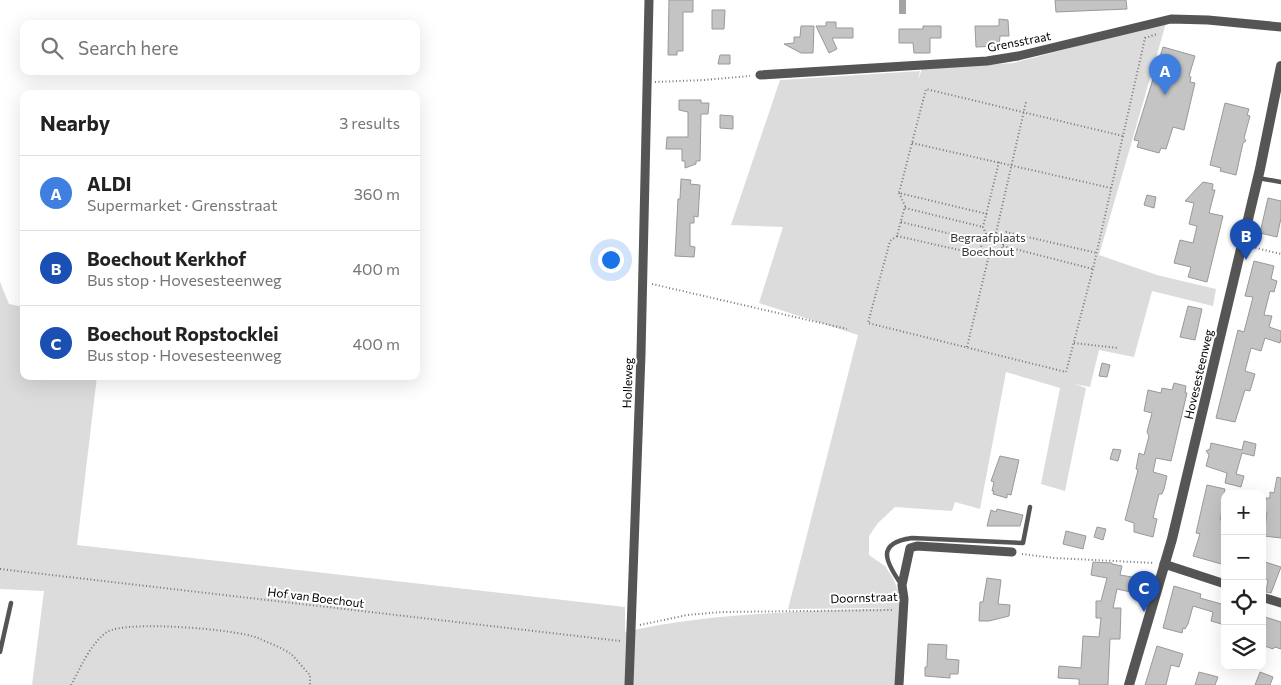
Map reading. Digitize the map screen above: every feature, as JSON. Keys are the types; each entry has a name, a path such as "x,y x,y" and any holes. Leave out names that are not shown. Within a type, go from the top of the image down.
{"street":[{"name":"Holleweg","path":"629,685 649,0"},
{"name":"Grensstraat","path":"760,75 987,61 1018,56 1171,19 1208,20 1281,27"},
{"name":"Hovesesteenweg","path":"1129,685 1172,539 1257,178 1281,66"},
{"name":"Doornstraat","path":"903,610 902,585 908,551 913,546 1012,552"},
{"path":"1164,564 1221,583"},
{"path":"1266,598 1281,603"},
{"path":"899,685 903,610"}],"lane":[{"path":"1257,178 1281,182"},
{"path":"902,585 894,575 887,557 887,550 891,544 898,540 912,538 1023,543 1030,507"},
{"path":"0,652 11,603"}],"path":[{"path":"1123,136 926,89 899,193 904,208 901,222 897,236 890,241 868,323 1066,372 1097,254 1146,38 1157,34"},
{"path":"648,82 760,75"},
{"path":"996,233 1026,102"},
{"path":"912,142 1111,188"},
{"path":"986,234 983,227 999,162"},
{"path":"899,193 987,214"},
{"path":"904,208 983,227"},
{"path":"901,222 981,241"},
{"path":"1000,236 1006,232 1097,254"},
{"path":"996,233 1003,240 1003,246 997,254 989,255 983,251 981,241 986,234 996,233"},
{"path":"897,236 977,254 983,251"},
{"path":"1241,245 1281,254"},
{"path":"1003,246 1093,269"},
{"path":"967,347 989,255"},
{"path":"642,282 847,329"},
{"path":"1074,342 1118,348"},
{"path":"1012,552 1054,558 1164,564"},
{"name":"Hof van Boechout","path":"0,568 630,642"},
{"name":"Doornstraat","path":"630,628 687,615 722,612 903,610"},
{"path":"71,685 98,639 110,630 156,625 212,630 256,637 291,654 310,675 310,685"}],"green space":[{"name":"Begraafplaats Boechout","path":"1166,23 1099,255 1157,275 1216,289 1213,306 1152,291 1134,357 1099,350 1090,387 1075,384 1086,388 1065,491 1041,484 1060,388 1006,372 980,509 955,502 952,511 895,507 878,523 869,536 869,555 885,566 893,578 899,593 898,685 32,685 44,591 0,589 0,282 9,304 20,306 20,380 97,380 77,545 625,607 625,632 691,620 757,614 889,608 788,609 858,335 759,303 783,227 731,225 780,80 920,71 918,80 922,69 1013,63"}],"shaded area":[{"path":"899,0 906,0 906,14 899,14"}],"building":[{"path":"669,0 693,0 693,12 683,12 683,51 677,51 677,55 668,55"},
{"path":"1055,0 1126,0 1127,9 1056,12"},
{"path":"712,10 725,10 724,29 712,29"},
{"path":"999,19 1008,20 1009,36 1000,36 999,46 976,47 975,26 999,26"},
{"path":"826,22 836,22 836,28 853,28 853,38 832,38 837,49 829,53 816,26 826,26"},
{"path":"801,26 814,26 813,53 801,53 784,44 794,43 794,37 800,37"},
{"path":"923,26 941,26 941,38 930,38 930,53 914,53 913,43 899,43 899,29 923,29"},
{"path":"1163,47 1195,56 1189,76 1191,77 1190,82 1195,83 1184,130 1173,127 1166,149 1161,148 1159,153 1137,147 1139,141 1134,140"},
{"path":"720,55 730,55 730,64 718,64"},
{"path":"679,100 701,100 701,103 709,103 708,114 701,114 700,161 696,161 696,164 685,168 685,161 682,161 682,149 666,149 667,137 688,137 688,112 679,110"},
{"path":"1225,103 1249,109 1247,115 1250,116 1244,138 1246,141 1243,143 1236,175 1220,171 1221,168 1210,165"},
{"path":"720,115 733,116 733,129 720,128"},
{"path":"681,179 691,180 690,184 700,185 698,217 694,216 694,223 690,223 690,246 695,247 694,257 675,256"},
{"path":"1203,182 1213,184 1212,190 1215,190 1209,213 1223,216 1207,282 1188,277 1191,267 1174,263 1180,240 1193,243 1197,226 1189,224 1194,203 1185,201"},
{"path":"1147,195 1156,197 1154,208 1144,205"},
{"path":"1268,198 1281,201 1281,218 1277,237 1260,233"},
{"path":"1254,261 1274,266 1271,279 1277,281 1274,292 1270,291 1264,315 1272,316 1269,327 1281,331 1281,338 1280,343 1265,338 1261,351 1251,348 1245,371 1255,374 1250,391 1245,390 1235,422 1216,418 1238,330 1244,332 1253,297 1245,296"},
{"path":"1188,306 1202,309 1195,340 1180,337"},
{"path":"1102,363 1110,365 1107,377 1099,376"},
{"path":"1174,383 1186,386 1185,393 1187,393 1171,461 1156,458 1153,472 1167,476 1162,494 1159,494 1153,518 1157,519 1153,537 1134,532 1134,523 1125,520 1138,470 1136,469 1139,453 1144,455 1149,436 1147,432 1152,413 1144,411 1148,390 1161,393 1162,388 1172,390"},
{"path":"1244,441 1256,444 1254,456 1242,453 1236,474 1244,476 1241,487 1225,483 1227,473 1206,466 1209,455 1206,451 1210,449 1211,443 1242,450"},
{"path":"1113,449 1121,450 1118,461 1110,459"},
{"path":"1000,456 1019,460 1011,495 1007,494 1007,498 993,494 994,491 992,491 994,482 991,481"},
{"path":"1277,477 1281,478 1281,538 1266,536 1266,498 1270,498 1270,492 1274,493"},
{"path":"1207,485 1225,489 1221,490 1221,564 1193,556 1200,534 1196,533"},
{"path":"997,509 1023,515 1020,526 987,526 991,510 996,512"},
{"path":"1097,527 1106,529 1103,540 1094,537"},
{"path":"1066,531 1086,536 1083,549 1063,544"},
{"path":"1093,562 1112,563 1122,566 1120,575 1132,577 1131,582 1134,583 1131,592 1117,589 1113,608 1121,608 1120,639 1110,639 1108,685 1079,685 1079,679 1058,678 1059,666 1081,668 1083,636 1099,637 1101,618 1096,618 1096,601 1101,601 1107,578 1091,575"},
{"path":"1266,562 1281,567 1271,593 1266,592 1268,580 1266,579"},
{"path":"987,578 1001,580 998,604 1010,605 1009,616 989,621 979,621 980,602 983,602"},
{"path":"1174,586 1201,594 1200,598 1221,604 1221,624 1211,621 1213,612 1193,606 1188,624 1185,629 1183,628 1182,633 1163,628"},
{"path":"1266,617 1281,622 1281,649 1275,647 1273,649 1266,646"},
{"path":"928,644 947,645 946,659 959,660 958,674 950,674 950,678 925,676"},
{"path":"1157,646 1183,654 1179,667 1171,665 1166,685 1145,685"},
{"path":"1199,672 1218,677 1215,685 1195,685"},
{"path":"1260,672 1273,677 1270,685 1255,685"}],"place":[{"name":"ALDI","path":"1165,95"},
{"name":"Boechout Kerkhof","path":"1246,260"},
{"name":"Boechout Ropstocklei","path":"1144,612"}]}
